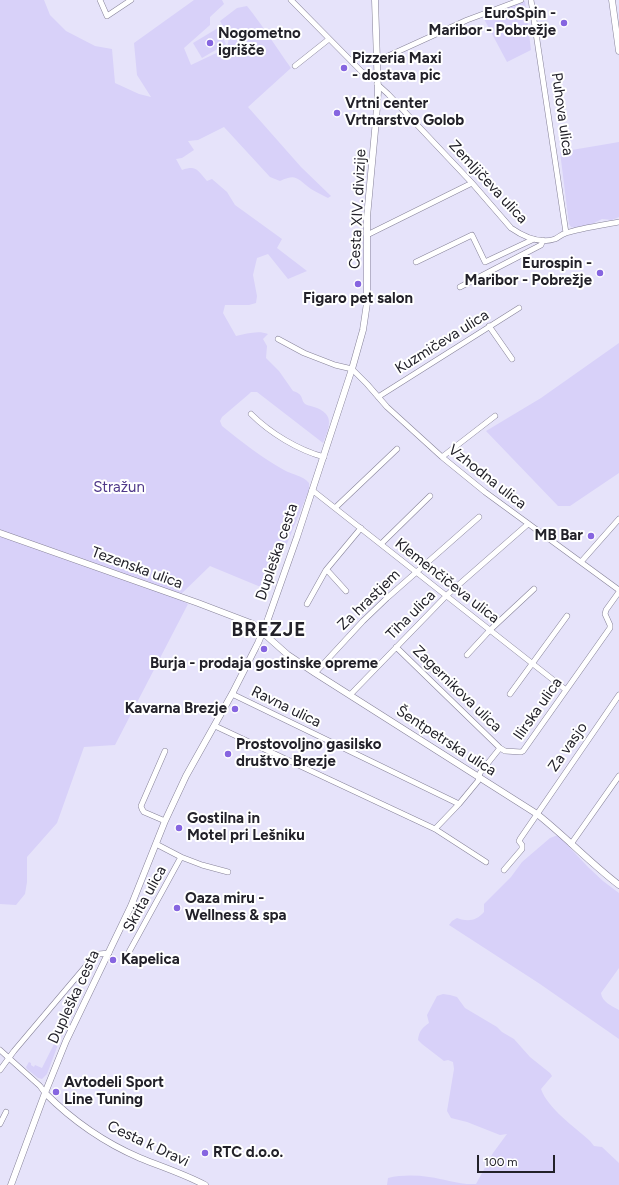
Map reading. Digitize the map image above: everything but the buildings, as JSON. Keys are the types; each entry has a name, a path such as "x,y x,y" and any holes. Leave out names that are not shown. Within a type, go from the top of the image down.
{"street":[{"path":"100,0 107,16 131,0"},
{"path":"291,0 362,72 370,76 377,76"},
{"name":"Cesta XIV. divizije","path":"352,369 364,330 367,311 367,235 376,120 377,84 375,0"},
{"path":"377,61 468,20 521,0"},
{"name":"Puhova ulica","path":"531,0 566,233"},
{"path":"612,0 619,51"},
{"path":"295,66 329,40"},
{"name":"Zemljičeva ulica","path":"377,84 472,183 511,228 519,234 534,239 554,239 566,233 619,222"},
{"path":"367,235 472,183"},
{"name":"Zemljičeva ulica","path":"416,262 472,235 485,262 534,239"},
{"name":"Zemljičeva ulica","path":"460,287 542,245 543,240"},
{"name":"Kuzmičeva ulica","path":"378,397 519,308"},
{"path":"489,326 512,359"},
{"path":"278,338 304,353 335,365 352,369"},
{"name":"Vzhodna ulica","path":"352,369 396,417 442,457 485,492 619,591"},
{"name":"Dupleška cesta","path":"11,1185 45,1093 75,1021 131,906 165,821 186,776 232,694 262,631 286,569 352,369"},
{"path":"251,414 259,421 302,449 324,457"},
{"path":"442,457 495,416"},
{"path":"335,508 397,448"},
{"name":"Klemenčičeva ulica","path":"312,490 566,690"},
{"path":"381,544 430,496"},
{"name":"Za hrastjem","path":"315,673 363,621 416,571 479,517"},
{"path":"581,562 619,519"},
{"name":"Tiha ulica","path":"350,695 447,595 528,524"},
{"path":"308,604 327,570 361,528"},
{"name":"Tezenska ulica","path":"0,533 198,603 253,624 262,631"},
{"path":"327,570 346,591"},
{"path":"467,655 490,630 534,589"},
{"name":"Ilirska ulica","path":"435,829 478,781 480,773 500,748 505,751 524,751 610,628 605,614 606,610 619,591"},
{"path":"510,694 568,616"},
{"name":"Šentpetrska ulica","path":"262,631 288,655 315,673 537,814 558,831 590,862 619,884"},
{"name":"Zagernikova ulica","path":"396,647 500,748"},
{"name":"Ravna ulica","path":"232,694 459,804"},
{"name":"Za vasjo","path":"504,870 522,849 522,845 519,843 520,839 619,694"},
{"path":"215,726 435,829 486,862"},
{"path":"165,751 141,806 144,812 165,821"},
{"path":"571,844 619,776"},
{"path":"156,844 181,858 228,872"},
{"name":"Skrita ulica","path":"129,952 181,858"},
{"path":"0,1070 8,1058 91,960 99,954 109,953"},
{"path":"0,1050 40,1086 45,1093"},
{"name":"Cesta k Dravi","path":"45,1093 67,1114 102,1138 140,1158 166,1167 205,1185"},
{"path":"0,1124 6,1112"}],"green space":[{"name":"Stražun","path":"0,0 44,0 50,15 66,31 95,46 112,49 115,83 139,94 151,97 137,75 134,43 194,0 222,0 224,4 210,17 210,25 184,48 191,65 227,48 229,37 220,21 237,8 247,6 291,68 248,107 301,167 331,196 328,198 321,195 294,177 280,181 270,177 224,127 198,140 188,141 194,150 182,158 176,159 182,170 194,168 199,171 207,181 212,179 227,192 235,205 282,239 277,248 307,271 288,279 268,254 257,258 253,275 257,296 256,303 249,305 225,305 223,313 236,336 256,332 268,334 263,339 267,346 266,358 279,371 293,391 300,394 303,402 325,413 329,421 328,431 323,443 257,392 251,392 222,417 220,421 222,426 245,444 287,472 303,478 309,483 309,490 268,590 210,566 177,598 188,604 115,745 84,747 57,823 27,857 27,882 25,894 16,905 0,904"},
{"path":"525,1 531,50 507,62 483,17"},
{"name":"Nogometno igrišče","path":"218,28 226,44 202,58 193,43"},
{"path":"619,142 619,217 612,220 602,219 588,226 575,228 571,227 569,224 560,152"},
{"path":"619,343 619,473 570,506 558,506 486,431 541,398"},
{"path":"558,835 588,867 619,893 619,968 601,993 605,1001 619,1010 619,1039 540,984 449,925 457,918 472,920 481,915 484,912 484,904 511,877 522,862 550,838"},
{"path":"443,994 457,997 465,1008 514,1039 530,1057 550,1073 552,1076 541,1089 544,1096 562,1117 594,1146 602,1147 619,1163 619,1185 387,1185 388,1178 398,1176 424,1176 458,1183 476,1184 493,1153 507,1134 500,1135 467,1122 451,1118 447,1111 454,1069 453,1062 448,1060 444,1061 418,1040 421,1030 429,1023 427,1015 437,996"},
{"path":"56,1040 59,1042 47,1074 42,1079 38,1078 26,1067 29,1062 34,1067 35,1065 42,1068"}],"place":[{"name":"EuroSpin - Maribor - Pobrežje","path":"564,23"},
{"name":"Nogometno igrišče","path":"210,43"},
{"name":"Pizzeria Maxi - dostava pic","path":"344,68"},
{"name":"Vrtni center Vrtnarstvo Golob","path":"337,113"},
{"name":"Eurospin - Maribor - Pobrežje","path":"600,273"},
{"name":"Figaro pet salon","path":"358,284"},
{"name":"MB Bar","path":"591,536"},
{"name":"Burja - prodaja gostinske opreme","path":"264,649"},
{"name":"Kavarna Brezje","path":"235,709"},
{"name":"Prostovoljno gasilsko društvo Brezje","path":"228,754"},
{"name":"Gostilna in Motel pri Lešniku","path":"179,828"},
{"name":"Oaza miru - Wellness & spa","path":"177,908"},
{"name":"Kapelica","path":"113,960"},
{"name":"Avtodeli Sport Line Tuning","path":"56,1092"},
{"name":"RTC d.o.o.","path":"205,1153"}],"district":[{"name":"BREZJE","path":"269,630"}]}
